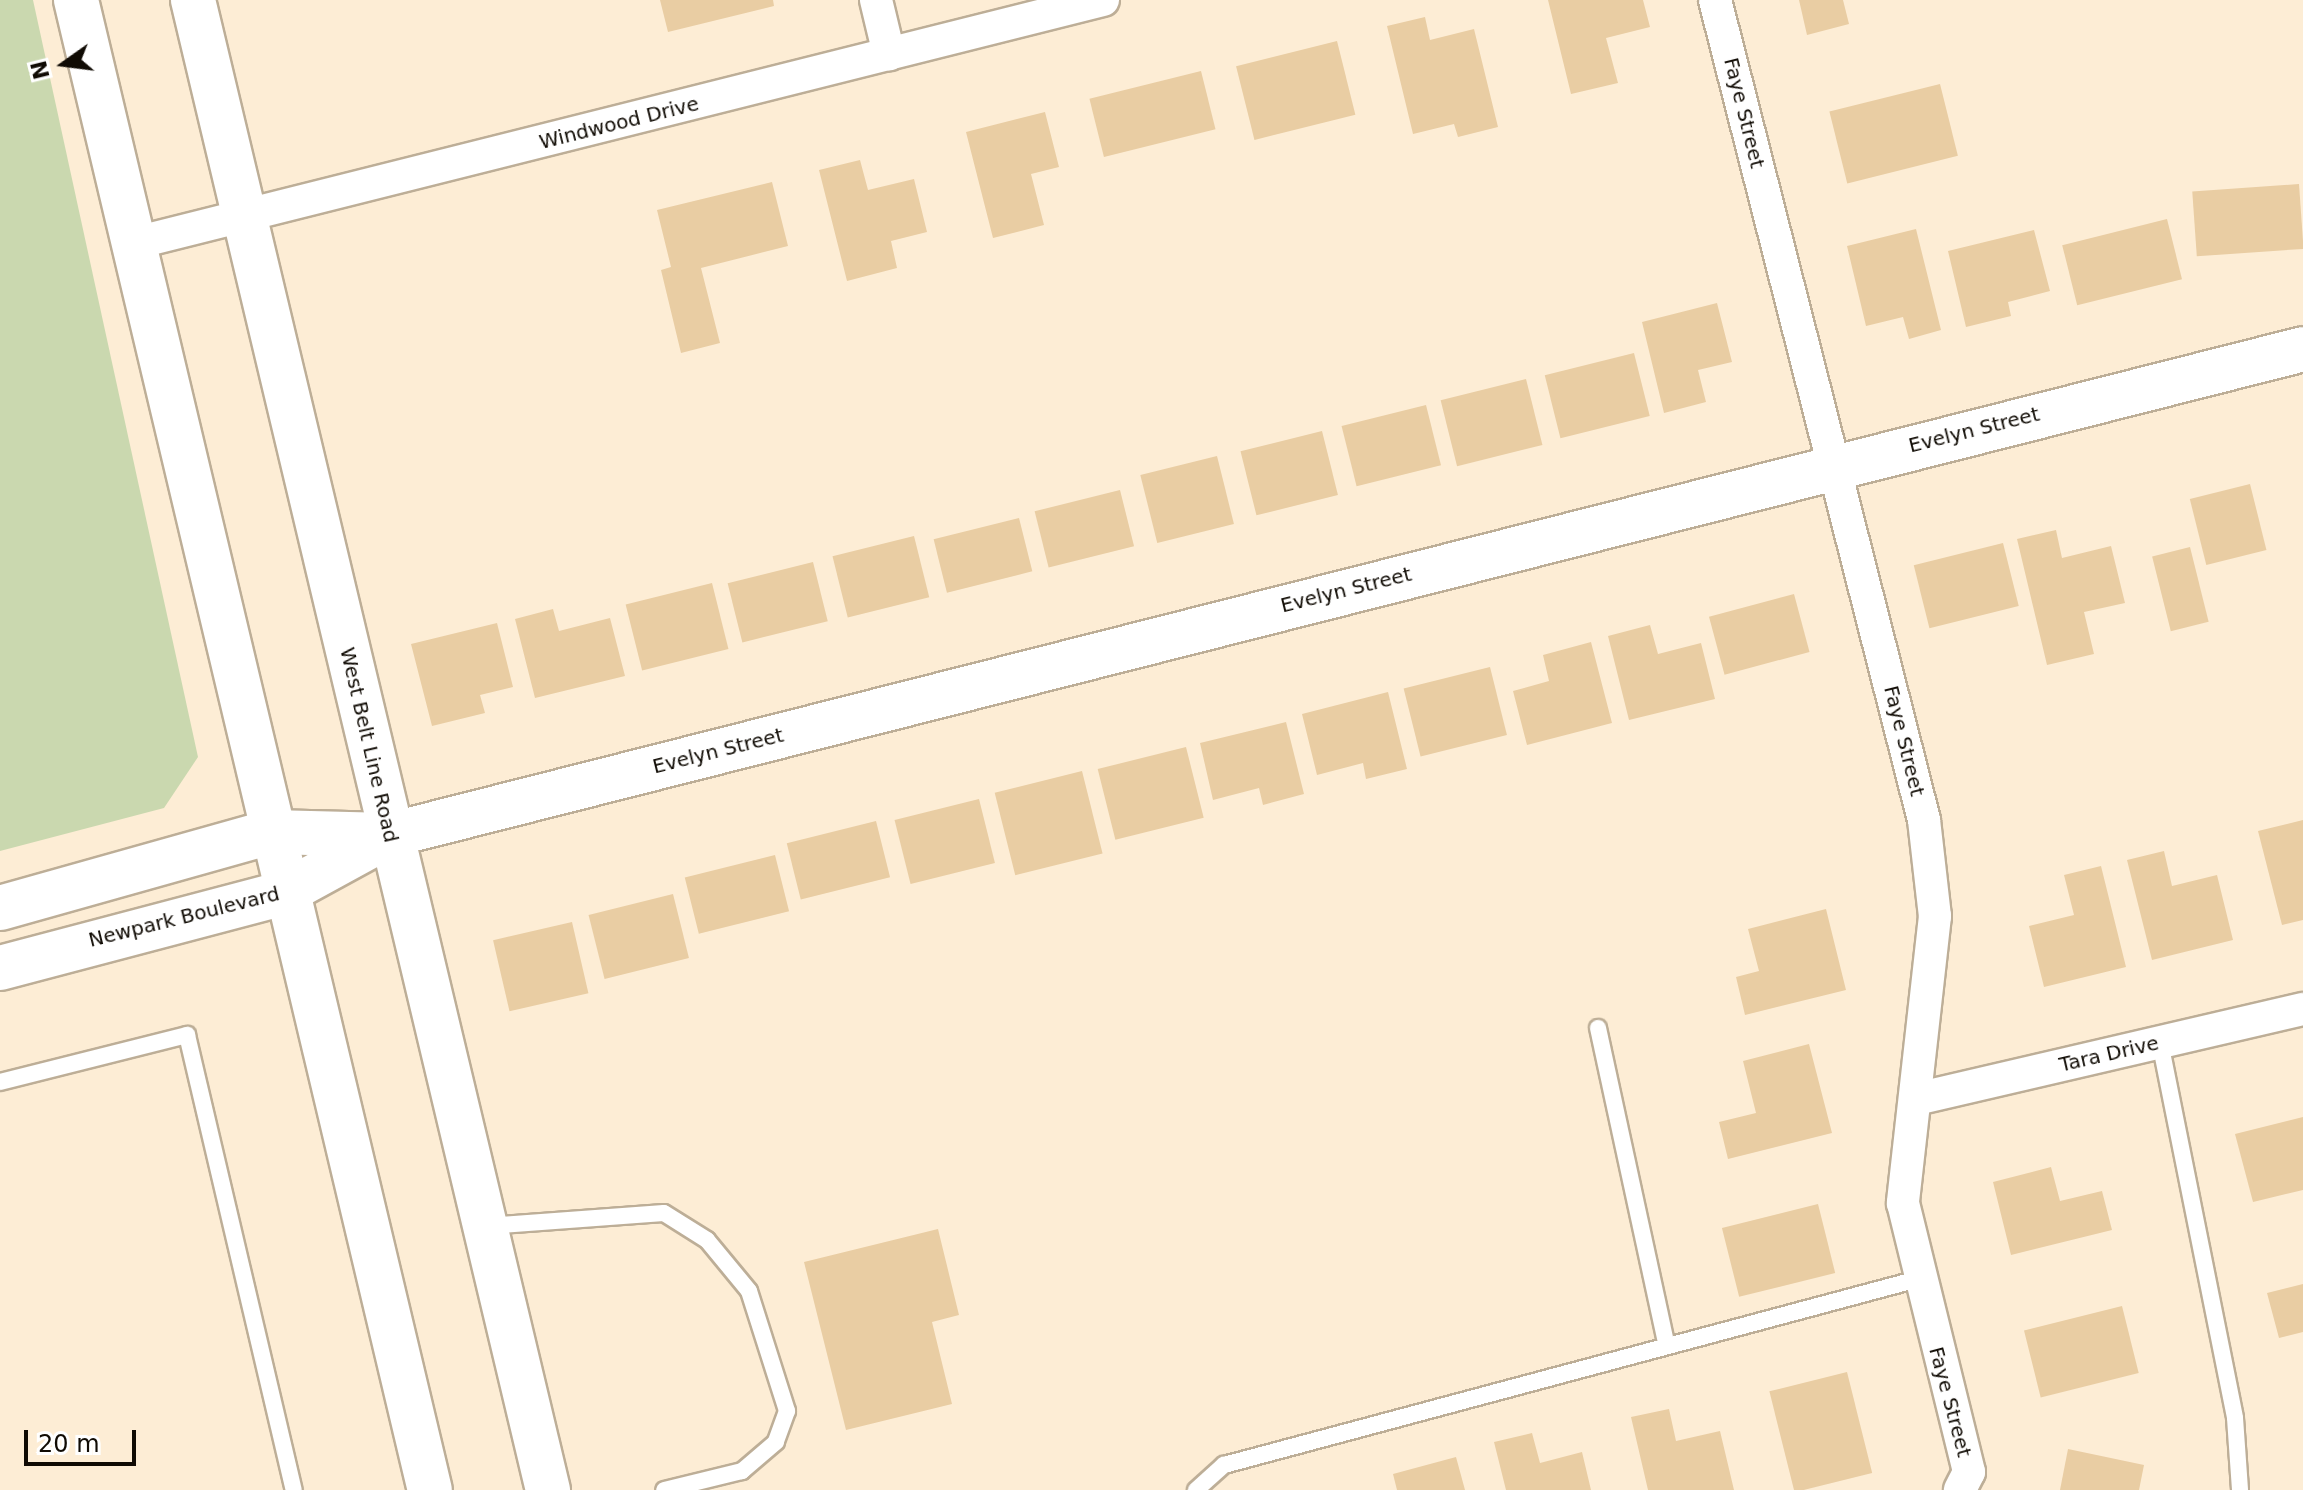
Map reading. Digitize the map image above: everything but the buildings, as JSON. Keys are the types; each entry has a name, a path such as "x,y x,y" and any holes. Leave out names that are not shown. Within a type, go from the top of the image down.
{"main road":[{"path":"76,0 284,893 430,1490"},
{"name":"West Belt Line Road","path":"193,0 548,1490"},
{"name":"Evelyn Street","path":"390,835 1833,465 2303,349"},
{"path":"0,908 271,832 390,835"},
{"name":"Newpark Boulevard","path":"0,968 284,893 390,835"}],"street":[{"path":"876,0 889,54"},
{"name":"Windwood Drive","path":"135,243 246,218 1103,0"},
{"name":"Faye Street","path":"1715,0 1924,820 1935,916 1903,1203 1969,1472 1960,1490"},
{"name":"Tara Drive","path":"1916,1099 2303,1009"}],"lane":[{"path":"1598,1028 1666,1343"},
{"path":"0,1082 187,1035 294,1490"},
{"path":"2160,1042 2235,1418 2240,1490"},
{"path":"484,1226 664,1213 707,1240 749,1291 787,1411 776,1442 742,1471 664,1490"},
{"path":"1196,1490 1224,1465 1666,1343 1922,1278"}],"green space":[{"path":"0,0 33,0 198,757 164,808 0,851"}]}
